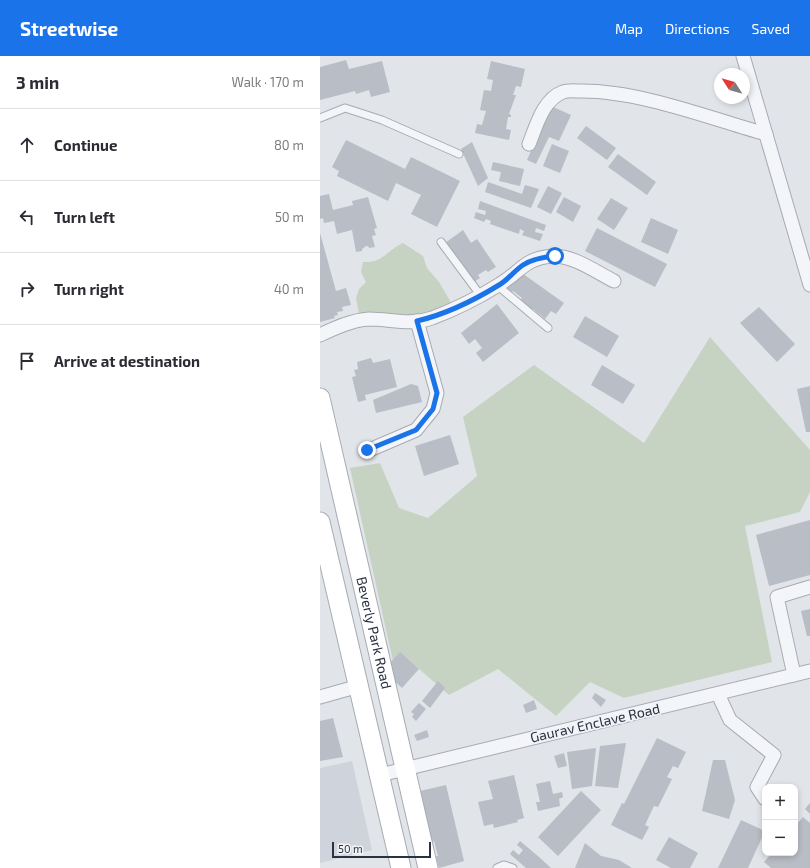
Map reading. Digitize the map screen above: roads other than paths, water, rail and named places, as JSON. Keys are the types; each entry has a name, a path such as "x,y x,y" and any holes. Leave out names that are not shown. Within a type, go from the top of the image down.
{"main road":[{"name":"Beverly Park Road","path":"320,398 404,769 428,868"},
{"name":"Beverly Park Road","path":"320,522 401,868"}],"street":[{"path":"743,56 810,286"},
{"path":"529,144 540,117 551,101 563,92 592,91 636,97 766,134"},
{"path":"320,335 339,326 368,319 410,323 431,318 480,296 498,286 524,264 540,258 555,256 571,260 614,281"},
{"path":"367,450 416,430 433,409 437,393 417,321"},
{"path":"794,675 777,597 810,588"},
{"name":"Gaurav Enclave Road","path":"380,775 810,671"},
{"path":"320,697 359,686"},
{"path":"718,694 730,720 774,754 757,787 762,795"}],"lane":[{"path":"320,118 345,108 382,120 459,154"},
{"path":"441,242 480,296"},
{"path":"498,286 548,328"},
{"path":"497,868 504,865 513,868"}]}
